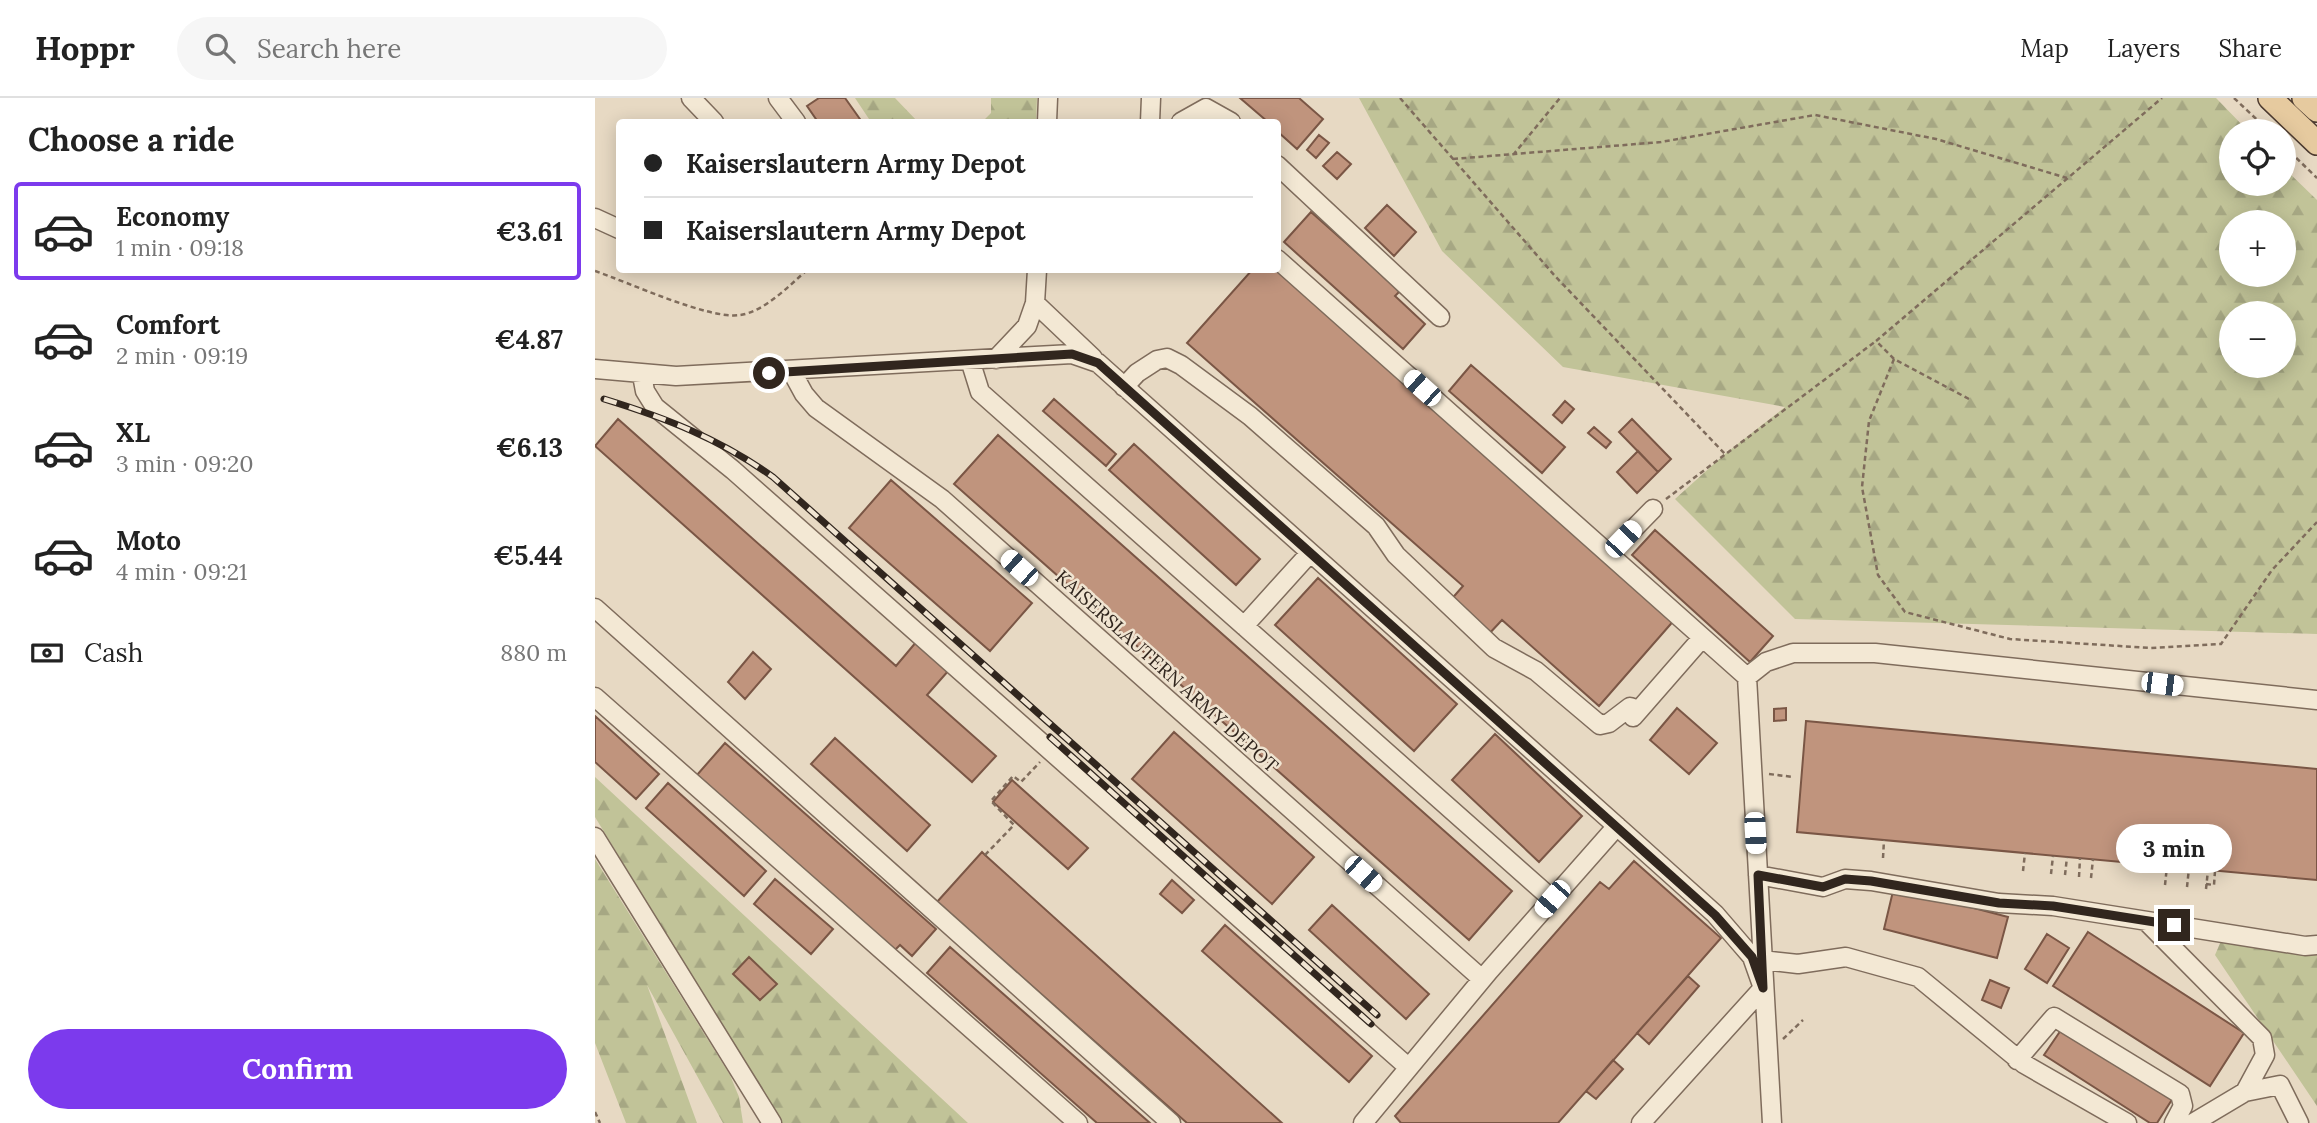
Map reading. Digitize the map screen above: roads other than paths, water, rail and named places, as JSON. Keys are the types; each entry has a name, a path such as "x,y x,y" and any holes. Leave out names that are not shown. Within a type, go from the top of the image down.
{"main road":[{"path":"2270,98 2317,143"},
{"path":"2304,98 2317,110"}],"lane":[{"path":"691,98 711,119"},
{"path":"778,98 794,119"},
{"path":"1047,119 1048,98"},
{"path":"1150,119 1151,98"},
{"path":"1186,119 1206,108 1226,119"},
{"path":"1281,169 1440,317"},
{"path":"595,218 616,228"},
{"path":"1281,263 1747,677 1772,1123"},
{"path":"996,359 1027,326 1035,303 1037,273"},
{"path":"1035,303 1124,387 1715,915 1752,957 1763,988"},
{"path":"595,369 642,375 792,372 1072,354 1098,363"},
{"path":"1124,387 1137,373 1157,360 1167,358 1181,365 1250,415 1376,526 1396,555 1494,648 1536,670 1600,725 1609,723 1630,707 1636,713 1703,638"},
{"path":"970,360 980,392 1552,899"},
{"name":"KAISERSLAUTERN ARMY DEPOT","path":"792,372 804,394 816,408 942,499 1482,979"},
{"path":"642,375 645,391 655,407 733,470 1408,1067"},
{"path":"1609,554 1653,509"},
{"path":"1244,626 1310,553"},
{"path":"595,608 1171,1123"},
{"path":"1747,677 1766,662 1794,653 1875,653 2317,700"},
{"path":"595,697 1078,1123"},
{"path":"1363,1123 1482,979 1617,826"},
{"path":"595,837 772,1123"},
{"path":"1758,875 1823,887 1845,879 1999,903 2053,906 2305,946 2317,945"},
{"path":"2146,921 2262,1038 2265,1055 2245,1092"},
{"path":"1762,960 1798,964 1846,957 1918,977 2017,1060 2127,1123"},
{"path":"1641,1123 1763,988"},
{"path":"2017,1060 2054,1017 2180,1094 2183,1106 2174,1123"},
{"path":"2199,1122 2245,1092 2280,1085 2299,1123"}],"railway":[{"path":"604,399 692,431 733,451 773,477 1377,1015"},
{"path":"1050,737 1371,1024"}]}
